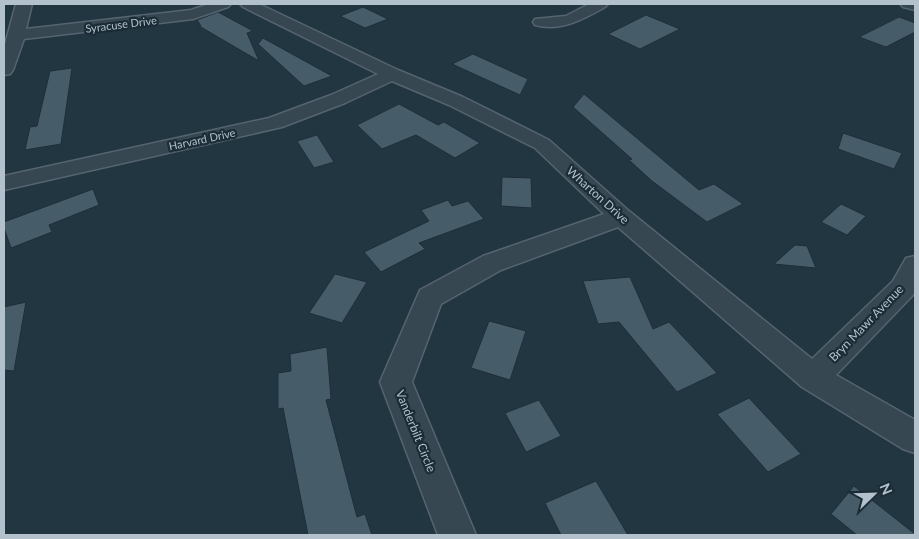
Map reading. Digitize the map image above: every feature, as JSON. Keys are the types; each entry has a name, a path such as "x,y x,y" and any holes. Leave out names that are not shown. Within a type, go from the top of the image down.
{"street":[{"path":"4,70 17,35 24,4"},
{"name":"Syracuse Drive","path":"17,35 193,14 223,4"},
{"name":"Wharton Drive","path":"248,4 392,74 456,101 542,144 621,217 813,378 915,438"},
{"path":"541,22 569,20 600,4"},
{"path":"908,4 915,6"},
{"name":"Harvard Drive","path":"4,183 275,123 338,99 392,74"},
{"name":"Vanderbilt Circle","path":"457,535 396,382 430,297 492,263 621,217"},
{"name":"Bryn Mawr Avenue","path":"813,378 903,288 915,265"}],"building":[{"path":"363,7 388,19 365,28 340,16"},
{"path":"218,12 253,31 247,33 259,61 199,26 201,26 197,20"},
{"path":"646,15 680,29 640,49 608,34"},
{"path":"899,17 915,23 915,32 886,47 859,37"},
{"path":"263,38 332,76 304,86 258,44"},
{"path":"473,54 528,79 520,95 452,64"},
{"path":"72,68 61,144 25,150 30,127 37,126 50,71"},
{"path":"584,94 699,190 714,184 743,204 707,222 652,181 629,160 632,159 573,107"},
{"path":"399,104 438,125 444,122 480,143 455,158 416,135 382,149 357,125"},
{"path":"843,133 902,153 894,169 838,149"},
{"path":"317,135 334,162 314,168 297,141"},
{"path":"502,177 531,178 532,208 501,206"},
{"path":"93,189 99,205 49,225 52,232 11,248 4,228 4,222"},
{"path":"448,200 452,206 468,201 484,219 419,243 425,249 381,272 364,252 429,221 421,210"},
{"path":"841,204 866,216 847,235 821,222"},
{"path":"795,245 807,246 816,268 774,264"},
{"path":"335,274 367,282 342,323 309,313"},
{"path":"630,277 653,329 669,322 717,373 677,392 619,322 598,324 583,281"},
{"path":"26,302 14,371 4,370 4,307"},
{"path":"489,321 526,331 510,380 471,368"},
{"path":"327,347 331,399 326,400 357,517 365,514 372,535 308,535 283,408 278,409 278,373 291,371 290,354"},
{"path":"749,398 801,454 768,472 717,414"},
{"path":"539,400 561,436 526,452 505,413"},
{"path":"596,481 628,535 561,535 545,503"},
{"path":"854,486 915,535 857,535 831,514"}]}
